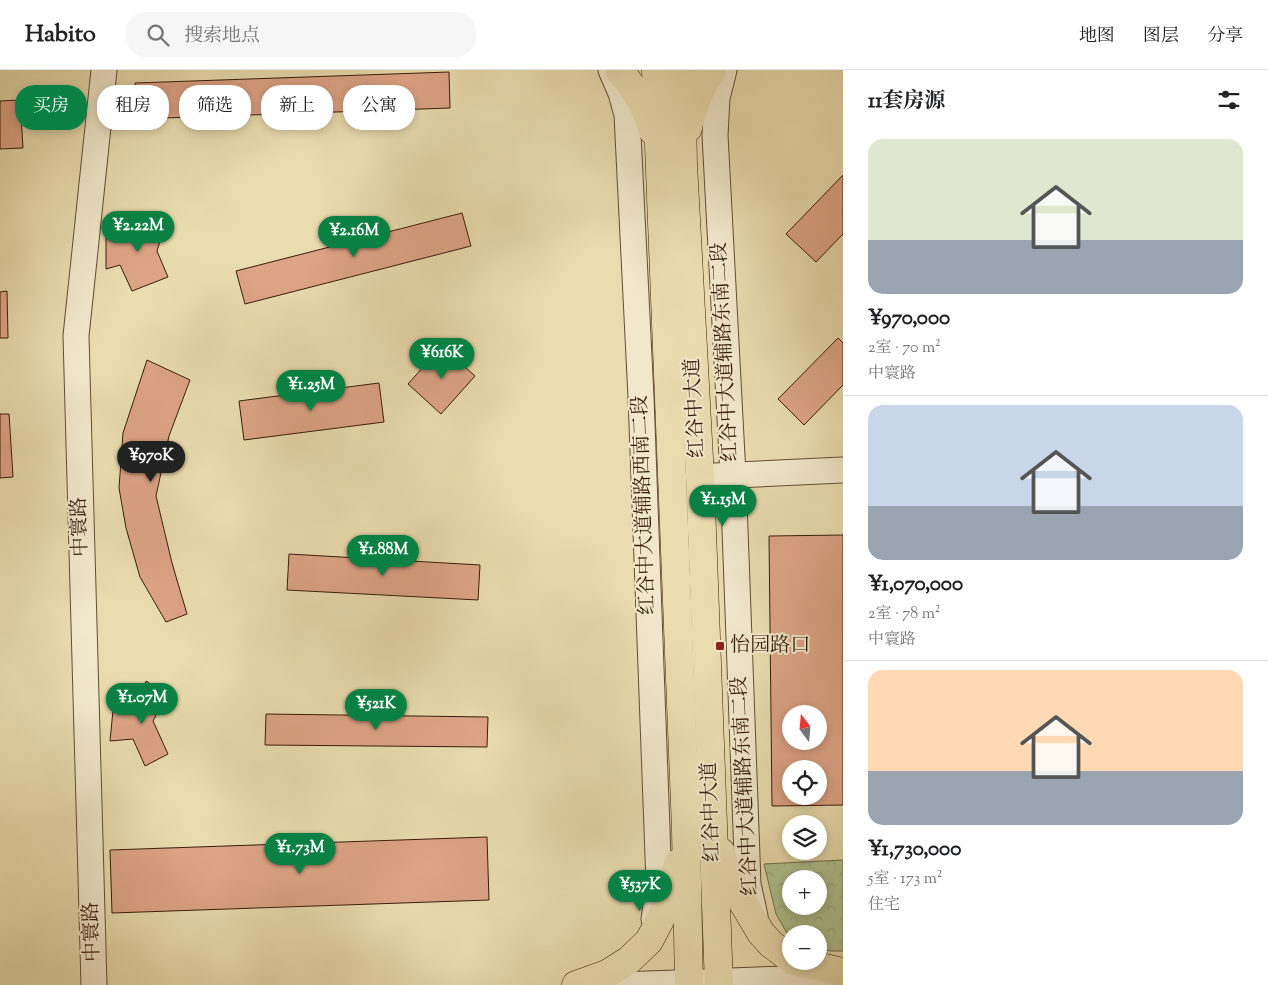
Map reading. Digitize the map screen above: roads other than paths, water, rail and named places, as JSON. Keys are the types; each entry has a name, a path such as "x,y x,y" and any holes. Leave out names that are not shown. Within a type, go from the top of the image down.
{"main road":[{"path":"619,70 631,84 672,163"},
{"name":"红谷中大道","path":"656,70 672,163 700,477 718,983"},
{"name":"红谷中大道","path":"681,70 672,163 689,984"},
{"path":"672,163 706,79 712,70"},
{"path":"713,821 724,864 736,891 761,933 782,952"},
{"path":"576,985 607,974 629,960 649,942 672,890 686,830"},
{"path":"827,968 843,972"}],"street":[{"name":"中寰路","path":"94,985 76,336 104,70"},
{"name":"红谷中大道辅路西南二段","path":"611,70 621,93 627,115 641,397 659,883 656,914 649,942"},
{"name":"红谷中大道辅路东南二段","path":"724,70 717,98 716,135 733,475 748,884 761,933"},
{"path":"700,477 843,470"},
{"path":"620,985 718,983 843,977"}],"place":[{"name":"怡园路口","path":"720,646"}]}
